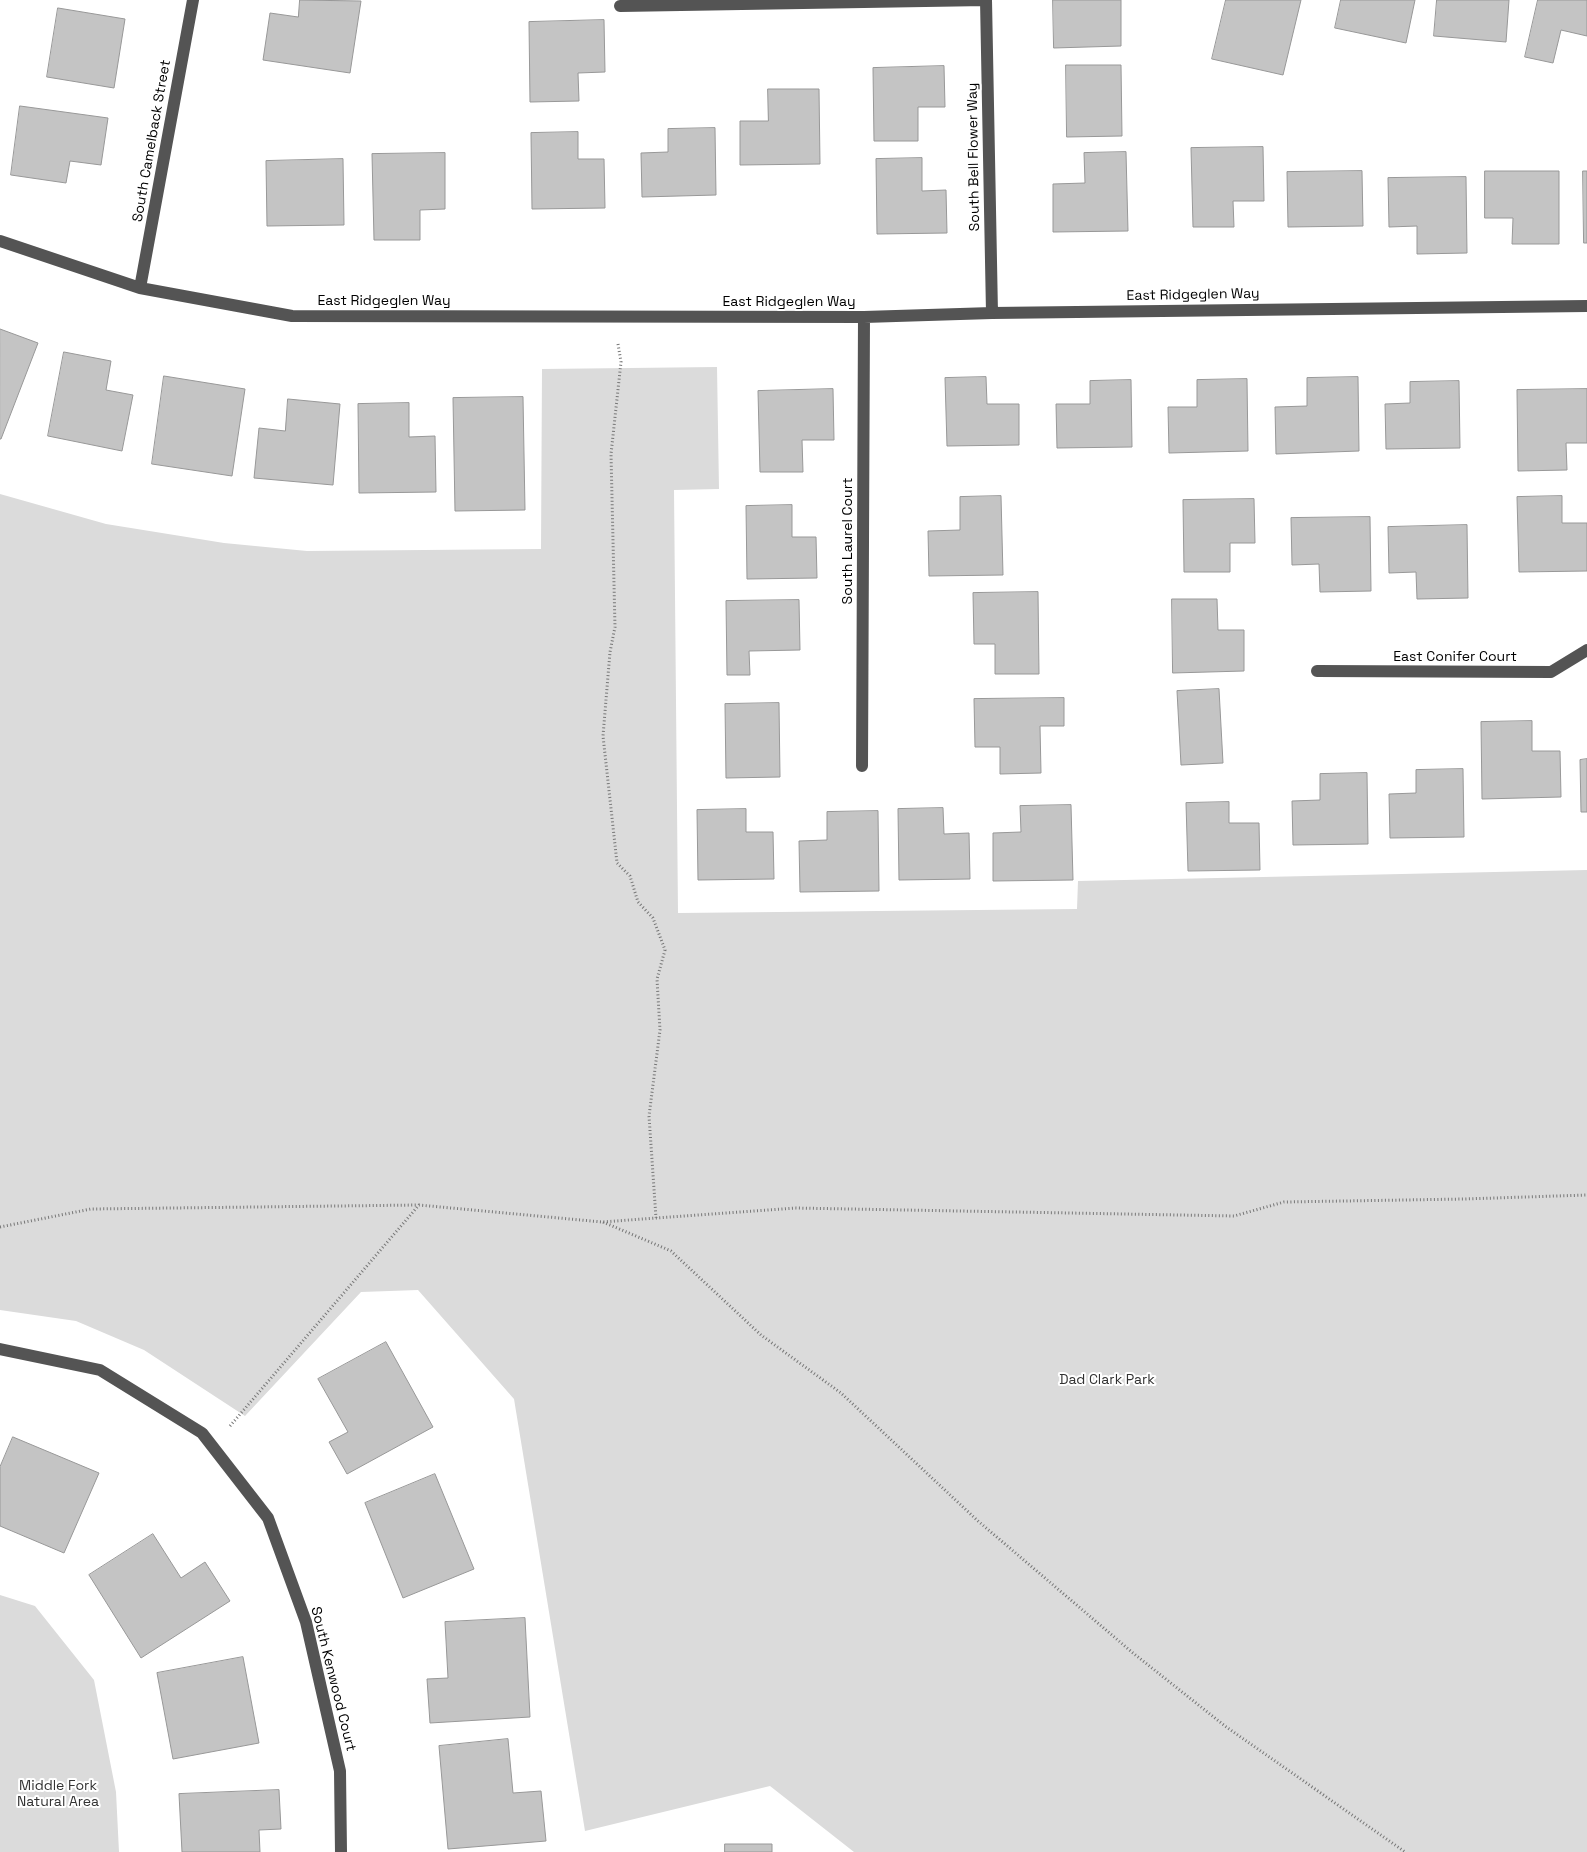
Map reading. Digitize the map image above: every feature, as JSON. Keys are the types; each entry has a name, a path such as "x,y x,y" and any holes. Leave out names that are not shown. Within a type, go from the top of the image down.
{"street":[{"name":"South Camelback Street","path":"140,288 193,0"},
{"path":"620,6 986,0"},
{"name":"South Bell Flower Way","path":"986,0 992,313"},
{"name":"East Ridgeglen Way","path":"0,241 140,288 292,316 864,317 992,313 1587,306"},
{"name":"South Laurel Court","path":"862,766 864,317"},
{"name":"East Conifer Court","path":"1317,671 1550,672 1587,650"},
{"name":"South Kenwood Court","path":"0,1349 100,1370 202,1433 268,1518 306,1622 340,1771 341,1852"}],"path":[{"path":"614,316 621,362 611,454 616,626 610,652 603,736 616,863 630,876 638,902 653,918 665,950 657,979 660,1030 649,1116 656,1218"},
{"path":"0,1227 91,1209 419,1205 602,1222 795,1208 1234,1216 1284,1202 1454,1200 1587,1195"},
{"path":"212,1447 419,1205"},
{"path":"602,1222 670,1251 761,1335 841,1393 978,1521 1133,1653 1224,1726 1405,1852"}],"green space":[{"name":"Dad Clark Park","path":"717,367 719,489 674,490 678,913 1077,909 1078,881 1587,870 1587,1852 854,1852 770,1786 585,1831 514,1399 418,1290 361,1292 245,1416 144,1350 76,1321 0,1310 0,494 106,524 224,543 307,551 541,549 542,369"},
{"name":"Middle Fork Natural Area","path":"0,1595 35,1606 94,1680 116,1792 119,1852 0,1852"}],"building":[{"path":"300,0 361,1 350,73 263,60 270,13 298,17"},
{"path":"1053,0 1121,0 1121,46 1054,48"},
{"path":"1226,0 1301,0 1283,75 1212,59"},
{"path":"1341,0 1415,0 1406,43 1335,28"},
{"path":"1437,0 1509,0 1506,42 1434,36"},
{"path":"1538,0 1587,0 1587,36 1561,30 1553,63 1525,57"},
{"path":"58,8 125,19 114,88 47,77"},
{"path":"604,20 605,72 578,73 579,101 530,102 529,22"},
{"path":"1066,65 1121,65 1122,136 1067,137"},
{"path":"944,66 945,107 918,107 918,141 874,141 873,68"},
{"path":"768,89 819,89 820,164 740,165 740,121 768,121"},
{"path":"20,106 108,118 101,165 70,161 66,183 11,175"},
{"path":"715,128 716,195 642,197 641,153 668,152 668,129"},
{"path":"578,132 578,159 604,159 605,208 532,209 531,133"},
{"path":"1263,147 1264,201 1233,201 1234,227 1193,227 1191,148"},
{"path":"1126,152 1128,231 1053,232 1053,184 1085,183 1084,153"},
{"path":"445,153 445,209 420,210 420,240 374,240 372,154"},
{"path":"922,158 922,191 946,190 947,233 877,234 876,159"},
{"path":"343,159 344,225 267,226 266,161"},
{"path":"1362,171 1363,226 1288,227 1287,172"},
{"path":"1485,171 1559,171 1559,244 1512,244 1513,218 1485,218"},
{"path":"1583,171 1587,171 1587,243 1584,243"},
{"path":"1466,177 1467,253 1417,254 1417,226 1389,227 1388,178"},
{"path":"0,329 38,343 1,439 0,439"},
{"path":"64,352 111,361 106,390 133,395 122,451 48,436"},
{"path":"164,376 245,389 232,476 152,464"},
{"path":"986,377 987,404 1019,404 1019,445 947,446 945,378"},
{"path":"1358,377 1359,451 1276,454 1275,407 1307,406 1307,378"},
{"path":"1247,379 1248,451 1169,453 1168,407 1197,407 1197,380"},
{"path":"1131,380 1132,447 1057,448 1056,404 1090,404 1090,381"},
{"path":"1459,381 1460,448 1386,449 1385,404 1410,403 1410,382"},
{"path":"833,389 834,440 802,440 803,472 760,472 758,391"},
{"path":"1587,389 1587,443 1566,443 1567,470 1518,471 1517,390"},
{"path":"523,397 525,510 455,511 453,398"},
{"path":"288,399 340,404 333,485 254,478 259,428 285,431"},
{"path":"409,403 409,437 435,436 436,492 359,493 358,404"},
{"path":"1001,496 1003,575 929,576 928,531 960,530 960,497"},
{"path":"1562,496 1562,523 1587,523 1587,571 1519,572 1517,497"},
{"path":"1254,499 1255,543 1230,543 1230,572 1184,572 1183,500"},
{"path":"792,505 792,537 816,537 817,578 747,579 746,506"},
{"path":"1370,517 1371,591 1320,592 1319,564 1292,565 1291,518"},
{"path":"1467,525 1468,598 1417,599 1416,572 1389,573 1388,527"},
{"path":"1038,592 1039,674 995,674 995,644 974,644 973,593"},
{"path":"1172,599 1217,599 1218,630 1244,630 1244,671 1173,673"},
{"path":"799,600 800,650 749,651 750,675 727,675 726,601"},
{"path":"1219,689 1223,763 1181,765 1177,691"},
{"path":"1064,698 1064,726 1040,726 1041,773 1000,774 1000,747 975,747 974,699"},
{"path":"779,703 780,777 726,778 725,704"},
{"path":"1532,721 1532,751 1560,751 1561,797 1482,799 1481,722"},
{"path":"1587,759 1587,812 1581,812 1580,760"},
{"path":"1463,769 1464,837 1390,838 1389,794 1416,793 1416,770"},
{"path":"1367,773 1368,844 1293,845 1292,801 1320,800 1320,774"},
{"path":"1229,802 1229,823 1259,823 1260,870 1188,871 1186,803"},
{"path":"1071,805 1073,880 993,881 993,833 1021,832 1020,806"},
{"path":"943,808 944,834 969,833 970,879 899,880 898,809"},
{"path":"746,809 746,832 773,832 774,879 698,880 697,810"},
{"path":"878,811 879,891 800,892 799,841 827,840 827,812"},
{"path":"386,1342 433,1427 347,1474 329,1442 348,1432 318,1379"},
{"path":"13,1437 99,1473 64,1553 0,1526 0,1467"},
{"path":"435,1474 474,1569 403,1598 365,1503"},
{"path":"153,1534 181,1578 205,1562 230,1601 141,1658 89,1575"},
{"path":"525,1618 530,1717 430,1723 427,1679 448,1678 445,1622"},
{"path":"243,1657 259,1743 173,1759 157,1673"},
{"path":"508,1739 513,1793 541,1791 546,1841 448,1849 439,1746"},
{"path":"279,1790 281,1829 259,1830 260,1852 182,1852 179,1794"},
{"path":"725,1844 772,1844 772,1852 725,1852"}]}
